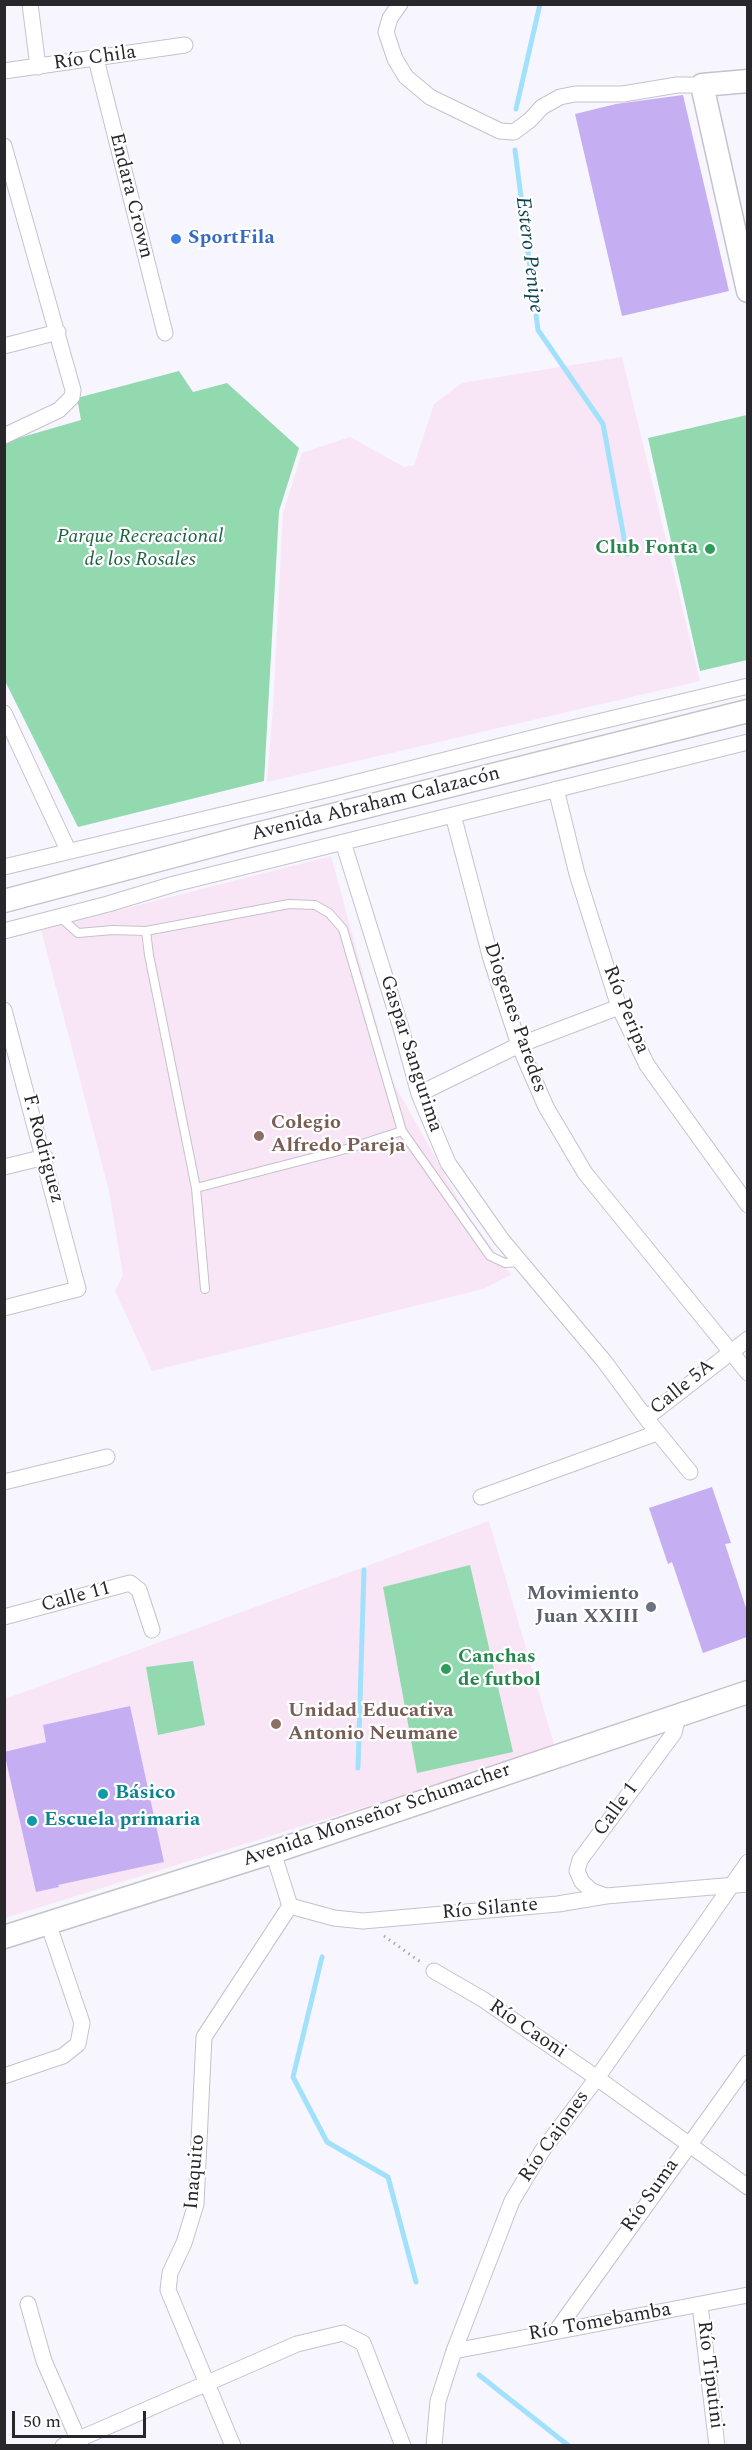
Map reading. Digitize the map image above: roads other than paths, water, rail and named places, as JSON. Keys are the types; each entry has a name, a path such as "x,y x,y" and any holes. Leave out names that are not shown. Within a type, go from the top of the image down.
{"street":[{"path":"30,4 38,67"},
{"path":"400,4 390,18 386,32 395,59 406,76 430,97 500,131 514,132 542,107 560,97 575,94 623,94 677,85 747,81"},
{"name":"Río Chila","path":"4,71 185,45"},
{"name":"Endara Crown","path":"96,59 165,333"},
{"path":"702,85 747,290"},
{"path":"4,146 73,384 72,397 59,410 4,436"},
{"path":"4,346 58,332"},
{"name":"Avenida Abraham Calazacón","path":"4,867 747,686"},
{"name":"Avenida Abraham Calazacón","path":"4,901 249,836 747,711"},
{"path":"4,713 10,736 68,850"},
{"name":"Avenida Abraham Calazacón","path":"4,931 174,884 747,742"},
{"name":"Río Peripa","path":"556,789 577,874 619,1007 647,1065 747,1205"},
{"name":"Diogenes Paredes","path":"453,815 491,959 519,1045 546,1107 585,1173 747,1374"},
{"name":"Gaspar Sangurima","path":"343,842 401,1028 419,1094 448,1163 502,1240 604,1361 646,1418"},
{"path":"419,1094 519,1045 619,1007"},
{"name":"F. Rodriguez","path":"4,1010 78,1288 4,1308"},
{"path":"4,1167 45,1158"},
{"name":"Calle 5A","path":"690,1472 646,1418 747,1339"},
{"path":"481,1497 657,1433"},
{"path":"4,1482 107,1458"},
{"name":"Calle 11","path":"4,1617 130,1583 139,1590 152,1630"},
{"name":"Avenida Monseñor Schumacher","path":"4,1937 273,1852 747,1692"},
{"name":"Calle 1","path":"606,1896 592,1891 582,1882 578,1871 580,1860 674,1732 676,1725 674,1716"},
{"path":"273,1852 290,1906"},
{"name":"Río Cajones","path":"434,2445 438,2401 454,2351 512,2201 542,2151 597,2078 747,1862"},
{"name":"Río Silante","path":"290,1906 334,1918 363,1921 747,1884"},
{"name":"Inaquito","path":"233,2445 168,2290 170,2273 184,2243 196,2204 204,2037 290,1906"},
{"path":"4,2076 63,2056 78,2044 82,2023 48,1923"},
{"name":"Río Caoni","path":"434,1971 484,2000 597,2078 747,2187"},
{"name":"Río Suma","path":"557,2330 747,2063"},
{"name":"Río Tomebamba","path":"454,2351 747,2295"},
{"path":"28,2304 44,2361 74,2443 297,2344 343,2333 363,2343 404,2445"},
{"name":"Río Tiputini","path":"700,2305 717,2445"}],"lane":[{"path":"60,917 78,933 113,930 146,931 290,904 315,905 329,913 343,929 402,1131 490,1256 505,1263 520,1262"},
{"path":"146,931 196,1188 205,1289"},
{"path":"196,1188 350,1148 402,1131"}],"waterway":[{"name":"Estero Penipe","path":"516,109 540,4"},
{"name":"Estero Penipe","path":"515,150 538,330 603,424 627,554"},
{"name":"Estero Penipe","path":"358,1768 364,1570"},
{"name":"Estero Penipe","path":"322,1957 293,2077 327,2142 388,2177 416,2282"},
{"name":"Estero Penipe","path":"479,2375 569,2446"}],"place":[{"name":"SportFila","path":"176,239"},
{"name":"Club Fonta","path":"710,549"},
{"name":"Colegio Alfredo Pareja","path":"259,1136"},
{"name":"Movimiento Juan XXIII","path":"651,1607"},
{"name":"Canchas de futbol","path":"446,1669"},
{"name":"Unidad Educativa Antonio Neumane","path":"276,1724"},
{"name":"Básico","path":"103,1794"},
{"name":"Escuela primaria","path":"32,1821"}],"park label":[{"name":"Parque Recreacional de los Rosales","path":"140,550"}]}
